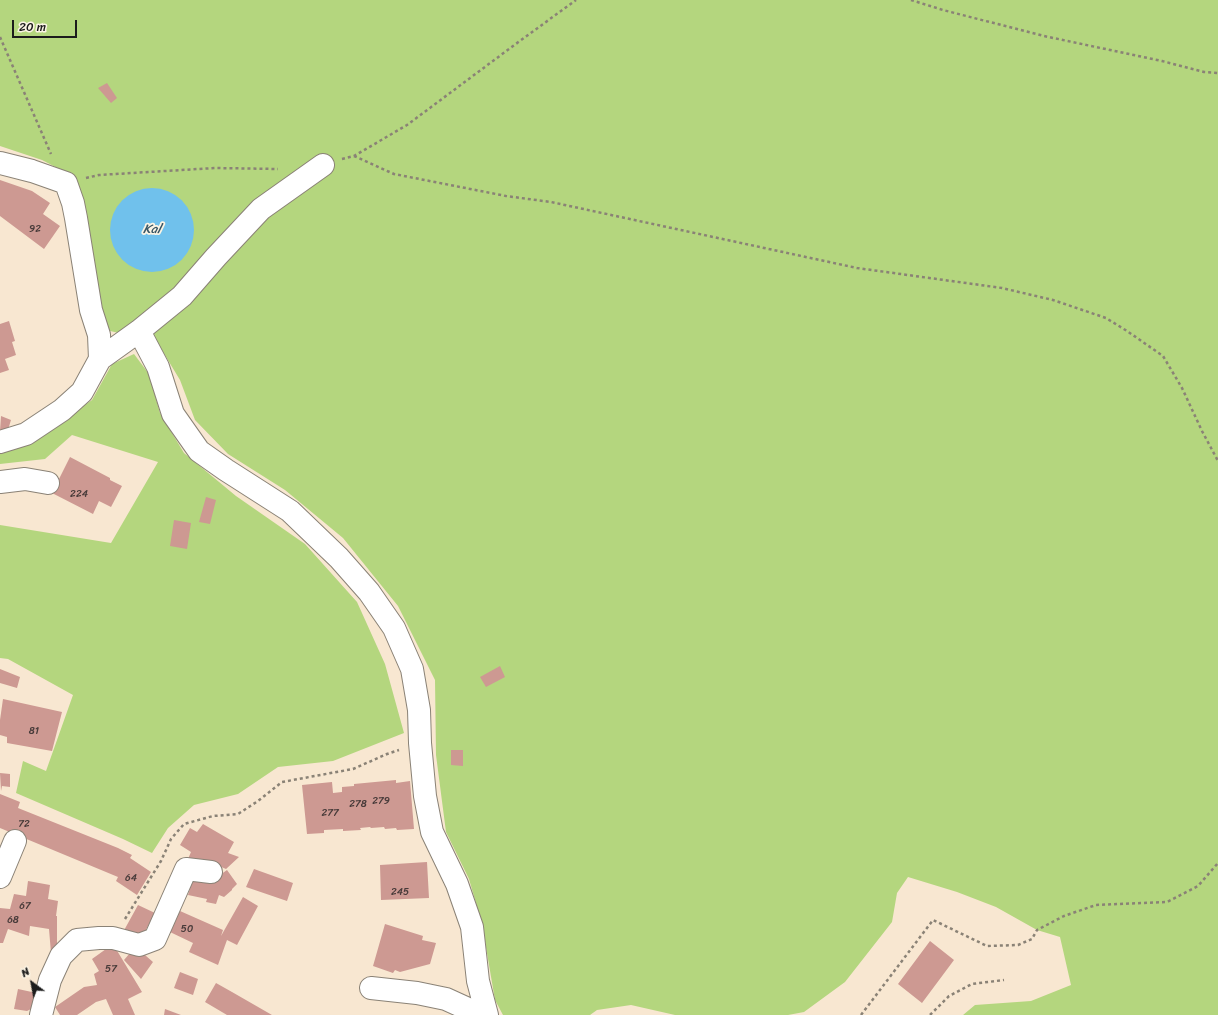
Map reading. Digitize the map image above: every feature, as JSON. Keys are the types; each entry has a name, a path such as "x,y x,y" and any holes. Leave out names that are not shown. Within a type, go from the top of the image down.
{"street":[{"path":"0,163 32,171 66,183 73,203 76,218 91,310 98,335 100,359"},
{"path":"0,442 26,434 62,410 82,392 100,359 139,331 182,296 216,257 261,210 322,165"},
{"path":"139,331 158,367 173,414 199,451 290,511 339,558 369,592 394,628 412,669 419,710 420,743 425,796 432,832 457,884 472,927 478,981 487,1015"},
{"path":"0,482 25,479 48,483"},
{"path":"0,877 15,840"},
{"path":"41,1015 53,974 62,956 77,940 113,938 139,945 155,939 186,869 212,872"},
{"path":"371,988 417,993 446,999 481,1015"}],"path":[{"path":"322,165 354,156 407,125 576,0"},
{"path":"911,0 943,10 1044,36 1162,61 1204,72 1218,73"},
{"path":"0,38 46,142 66,183 99,174 215,168 280,169"},
{"path":"354,156 394,174 506,196 551,202 857,268 1002,288 1053,300 1106,318 1163,356 1182,388 1218,462"},
{"path":"113,938 161,861 171,839 184,824 213,816 238,814 258,801 282,782 353,769 388,754 420,743"},
{"path":"861,1015 933,920 987,946 1018,945 1032,940 1037,930 1064,916 1096,905 1167,902 1198,886 1218,863"},
{"path":"930,1015 949,996 972,984 1004,980"}],"green space":[{"path":"0,0 1218,0 1218,1015 963,1015 975,1005 1031,1001 1071,985 1060,937 1037,930 996,907 957,892 908,877 897,893 892,922 845,982 804,1012 788,1015 675,1015 631,1005 597,1010 590,1015 503,1015 495,1000 482,924 469,879 446,832 436,755 435,680 398,606 343,538 285,490 228,454 195,420 180,380 157,342 106,330 69,174 42,160 0,146"},
{"path":"134,354 149,374 160,413 184,453 236,496 305,544 357,602 385,664 404,733 333,761 278,767 238,794 194,805 168,828 152,853 16,793 23,761 46,771 73,695 8,659 0,658 0,525 111,543 158,462 72,435 45,459 0,464 0,452 50,429 92,400 112,364"}],"water":[{"name":"Kal","path":"152,188 160,189 175,195 187,207 193,222 193,238 187,253 175,265 160,271 152,272 144,271 129,265 117,253 111,238 110,230 111,222 117,207 129,195 144,189"}],"building":[{"path":"107,83 117,98 111,103 98,88"},
{"path":"0,180 32,191 50,203 43,214 60,226 44,249 0,216"},
{"path":"9,321 15,341 12,342 16,355 5,359 9,370 0,373 0,324"},
{"path":"1,416 11,420 7,433 0,431"},
{"path":"70,457 122,486 111,507 99,501 93,514 52,493"},
{"path":"206,497 216,500 210,524 199,522"},
{"path":"174,520 191,523 187,549 170,546"},
{"path":"500,666 505,677 486,687 480,677"},
{"path":"0,669 20,677 17,688 0,683"},
{"path":"3,699 62,712 52,751 7,743 7,737 0,735 0,720"},
{"path":"451,750 463,750 463,766 451,765"},
{"path":"0,773 10,774 10,787 2,786 1,791"},
{"path":"396,780 396,783 410,781 414,829 397,830 396,828 385,829 384,827 370,827 360,828 361,830 324,830 324,833 307,834 302,785 332,782 333,793 342,792 342,787 354,786 354,784"},
{"path":"0,794 20,802 18,808 132,855 130,858 151,872 137,895 116,881 118,877 0,828"},
{"path":"203,824 234,842 228,853 239,857 226,869 203,859 199,865 188,859 191,852 180,845 190,828 197,832"},
{"path":"427,862 429,898 381,900 380,865"},
{"path":"254,869 293,883 287,901 246,887"},
{"path":"227,870 237,884 224,897 219,895 216,904 206,902 207,899 188,895 194,876 220,875"},
{"path":"28,881 50,885 48,899 58,901 56,916 57,953 51,953 49,929 30,926 29,936 8,929 3,943 0,943 0,908 10,909 14,894 26,896"},
{"path":"243,897 258,906 237,945 227,940 218,965 189,952 193,943 170,932 180,911 223,930 221,936"},
{"path":"138,905 155,913 141,939 122,934"},
{"path":"385,924 423,936 422,940 436,943 430,964 400,972 395,970 393,973 373,966"},
{"path":"930,941 954,960 922,1003 898,984"},
{"path":"113,944 142,992 128,999 135,1015 113,1015 106,999 96,1002 77,1015 60,1015 55,1007 84,987 97,985 94,974 99,971 92,959"},
{"path":"138,949 153,962 141,979 124,960 130,953 133,955"},
{"path":"180,972 198,979 193,995 174,988"},
{"path":"216,983 272,1015 227,1015 205,1002"},
{"path":"18,989 41,994 35,1007 27,1011 14,1009"},
{"path":"165,1009 181,1015 164,1015"}]}
